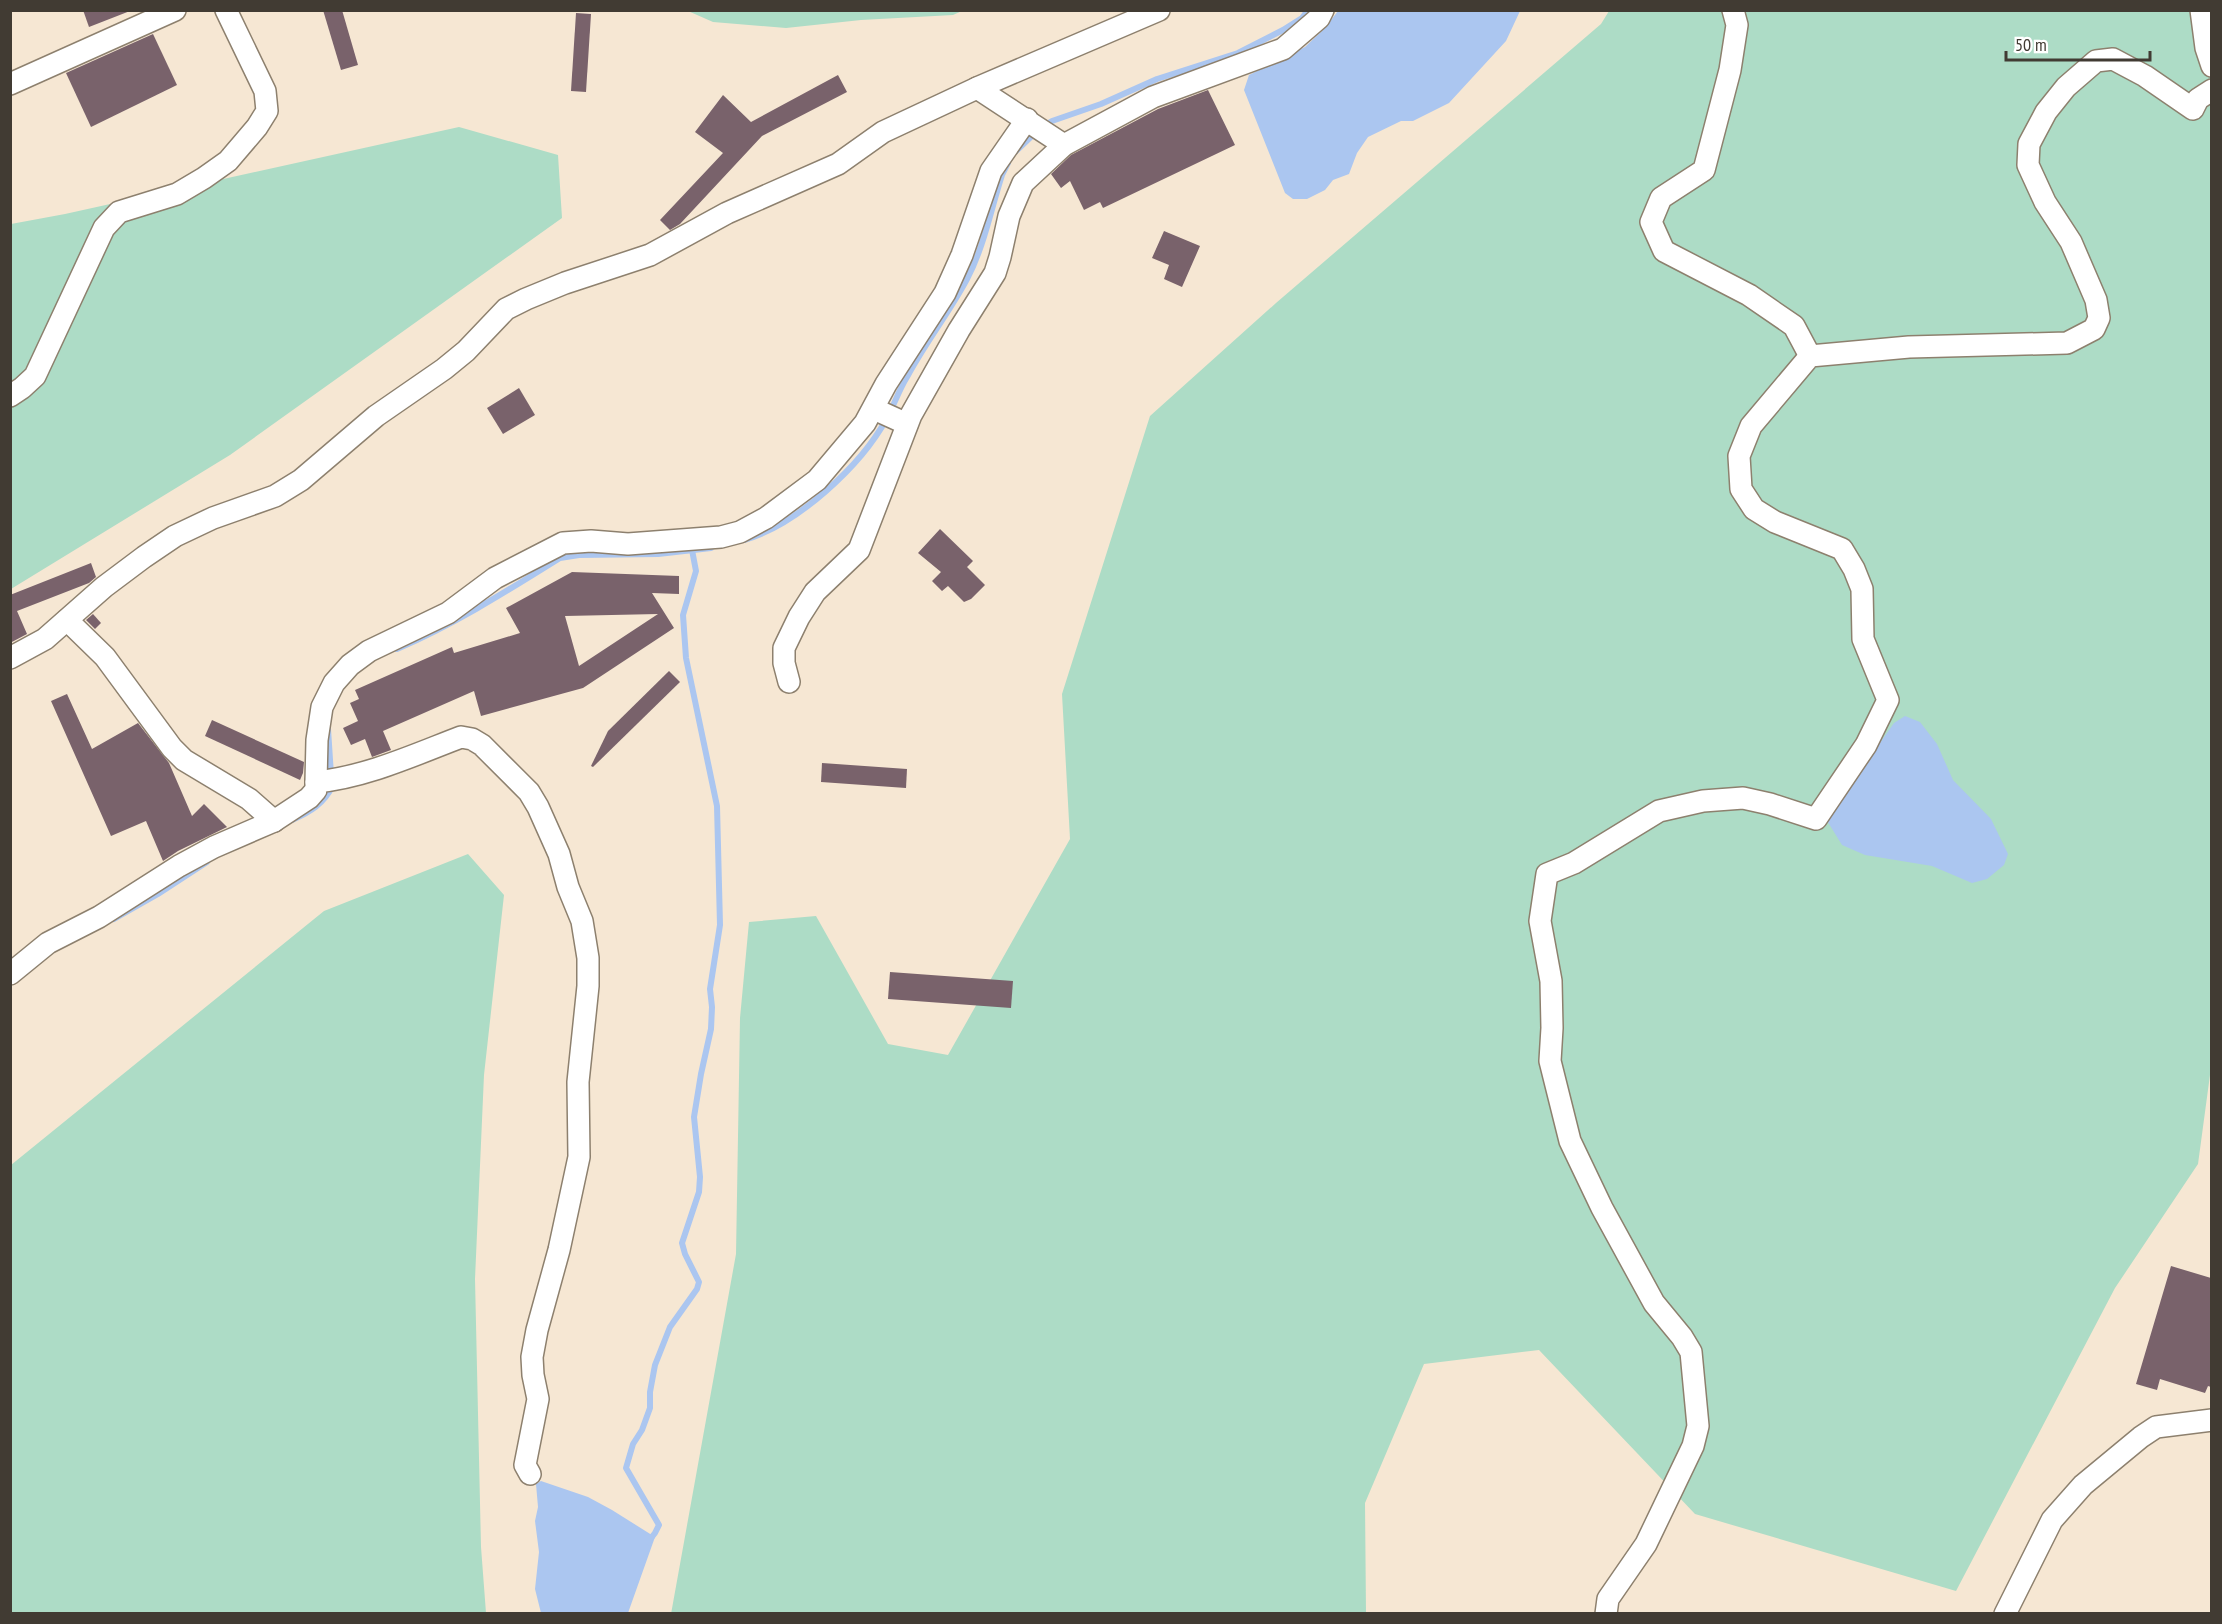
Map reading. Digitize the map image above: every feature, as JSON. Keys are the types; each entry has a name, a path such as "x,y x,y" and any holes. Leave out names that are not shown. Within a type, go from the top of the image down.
{"street":[{"path":"10,84 175,10"},
{"path":"10,396 35,376 104,228 119,212 177,194 228,161 258,127 267,111 265,91 226,10"},
{"path":"10,658 45,639 104,587 175,536 213,518 275,496 301,480 376,416 465,351 506,309 565,283 650,255 727,213 838,164 883,132 977,88 1159,10"},
{"path":"328,781 317,740 322,707 334,684 350,664 369,651 448,613 495,578 563,543 591,541 628,544 721,537 740,532 766,518 817,480 865,423 890,416 959,330 995,273 1008,216 1023,183 1058,141 1153,97 1283,49 1319,18 1323,10"},
{"path":"1733,10 1737,25 1730,70 1704,170 1661,198 1651,222 1664,251 1749,295 1794,326 1810,356"},
{"path":"2201,10 2211,66"},
{"path":"1606,1614 1608,1599 1646,1544 1693,1446 1698,1426 1691,1352 1682,1337 1654,1303 1602,1208 1570,1141 1550,1061 1551,981 1540,921 1547,874 1574,863 1659,811 1703,801 1743,798 1816,819 1866,745 1888,700 1863,639 1862,589 1842,549 1775,522 1754,509 1741,489 1739,456 1750,426 1810,356 1909,347 2067,343 2094,328 2099,318 2096,300 2071,242 2045,202 2028,165 2030,144 2046,112 2067,87 2096,61 2113,59 2145,76 2193,109 2198,99 2211,90"},
{"path":"977,88 1058,141"},
{"path":"789,682 784,663 784,648 799,617 815,592 859,550 890,416 886,384 945,293 962,255 991,171 1030,121"},
{"path":"67,621 105,657 172,748 184,760 249,799 273,821"},
{"path":"10,974 48,943 99,917 196,857 273,821 309,798 328,781 379,768 461,737 472,739 482,745 529,792 534,800 559,854 568,887 582,921 588,958 588,986 578,1082 579,1157 559,1250 532,1357 538,1399 525,1466 530,1474"},
{"path":"2004,1614 2052,1520 2083,1485 2156,1427 2211,1420"}],"green space":[{"path":"962,10 953,15 861,20 786,28 713,22 688,11"},
{"path":"1609,11 2211,11 2212,1060 2198,1164 2115,1288 1956,1591 1695,1514 1539,1350 1424,1364 1365,1503 1366,1613 671,1614 736,1254 740,1018 749,922 816,916 888,1044 948,1055 1070,839 1062,694 1150,416 1276,303 1601,24"},
{"path":"459,127 558,155 562,218 230,455 11,589 11,224"},
{"path":"468,854 504,895 484,1075 475,1279 481,1547 486,1613 11,1613 11,1165 324,911"}],"water":[{"path":"1338,11 1520,11 1506,41 1449,103 1413,121 1401,121 1368,137 1357,153 1349,174 1333,180 1325,190 1307,199 1293,199 1285,193 1244,90 1249,75 1305,47 1324,29"},
{"path":"1905,716 1920,722 1937,744 1953,780 1991,819 2008,854 2004,865 1987,879 1972,883 1932,866 1865,855 1842,845 1826,819 1894,723"},
{"path":"541,1481 588,1497 655,1537 628,1613 541,1613 535,1589 539,1552 535,1521 538,1507 536,1484"}],"building":[{"path":"83,10 129,10 130,11 89,27"},
{"path":"323,10 342,10 358,65 341,70"},
{"path":"576,13 591,14 586,92 571,91"},
{"path":"153,34 177,85 91,127 66,73"},
{"path":"838,75 847,92 762,136 680,224 670,230 660,220 723,153 695,132 723,95 751,122"},
{"path":"1208,90 1235,145 1103,208 1100,202 1084,210 1070,181 1061,188 1051,174 1071,155 1158,109"},
{"path":"1164,231 1200,246 1182,287 1164,279 1169,265 1152,258"},
{"path":"519,388 535,415 503,434 487,408"},
{"path":"940,529 973,561 967,567 985,585 971,599 964,602 948,586 942,591 932,581 941,572 918,553"},
{"path":"91,563 96,577 89,583 17,611 27,634 10,643 10,595"},
{"path":"572,572 679,576 679,594 652,593 674,628 583,688 481,716 474,691 383,731 391,750 372,757 365,739 351,745 343,728 358,721 350,703 359,699 355,690 452,647 454,653 520,633 506,608","holes":["658,614 579,666 565,616"]},
{"path":"93,614 101,623 95,629 86,620"},
{"path":"669,671 680,682 593,767 591,766 608,731"},
{"path":"67,694 92,749 138,723 169,763 192,816 204,804 227,827 163,861 146,821 111,836 51,701"},
{"path":"212,720 304,762 300,780 205,736"},
{"path":"822,763 907,769 906,788 821,782"},
{"path":"890,972 1013,981 1011,1008 888,999"},
{"path":"2171,1266 2211,1278 2211,1387 2208,1386 2205,1393 2160,1379 2157,1390 2136,1384"}],"waterway":[{"path":"1044,126 1157,79 1238,53 1283,30 1302,18 1308,10"},
{"path":"1015,152 1036,132"},
{"path":"744,540 785,521 806,507 844,474 876,436 914,364 967,279 978,254 1002,175 1008,163"},
{"path":"397,649 460,618 560,558 579,555 658,554 711,548"},
{"path":"648,1542 659,1525 626,1468 633,1444 642,1430 650,1408 650,1392 655,1365 670,1327 697,1289 699,1282 682,1243 699,1192 700,1177 694,1117 711,1029 710,989 720,925 717,806 686,658 683,615 696,571 692,550"},
{"path":"328,729 331,775"},
{"path":"292,820 316,807 333,785"},
{"path":"114,919 207,862"}]}
